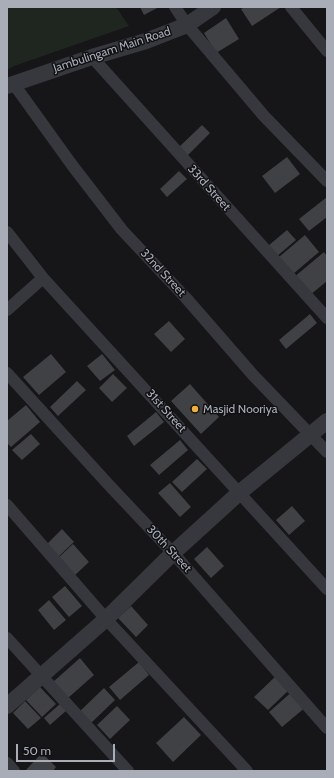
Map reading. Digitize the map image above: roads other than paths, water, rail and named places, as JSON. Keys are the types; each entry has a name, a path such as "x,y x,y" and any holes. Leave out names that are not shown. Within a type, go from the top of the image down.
{"street":[{"path":"175,7 187,24 264,116 327,181"},
{"name":"Jambulingam Main Road","path":"10,84 146,41 187,24 213,7"},
{"path":"291,7 327,51"},
{"name":"33rd Street","path":"92,57 327,318"},
{"name":"32nd Street","path":"10,84 122,230 186,298 253,375 311,433 327,452"},
{"name":"31st Street","path":"7,232 43,278 128,369 239,494 327,589"},
{"path":"7,310 43,278"},
{"name":"30th Street","path":"7,373 108,484 174,553 327,728"},
{"path":"7,706 106,619 174,553 239,494 327,420"},
{"path":"7,505 106,619 247,771"},
{"path":"7,638 128,771"},
{"path":"7,763 14,771"}],"place":[{"name":"Masjid Nooriya","path":"195,409"}]}
